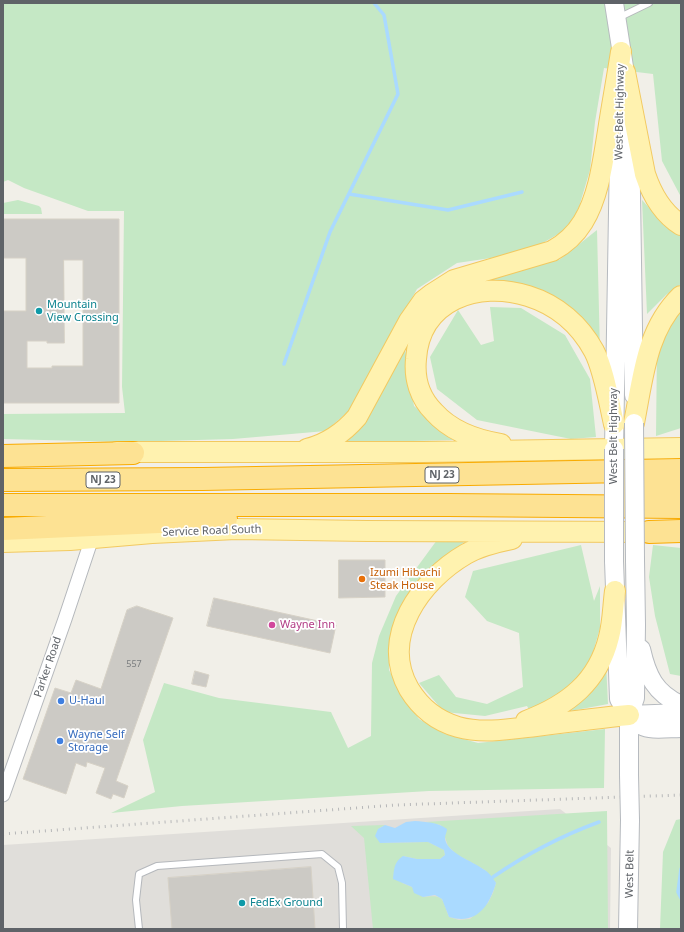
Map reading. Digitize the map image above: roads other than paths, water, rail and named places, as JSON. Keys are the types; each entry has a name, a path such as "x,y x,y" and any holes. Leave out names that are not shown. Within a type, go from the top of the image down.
{"highway":[{"path":"3,456 133,453"},
{"name":"NJ 23","path":"3,480 203,479 681,470"},
{"path":"203,479 370,486 681,486"},
{"path":"3,505 448,505 681,507"},
{"path":"3,529 315,516 448,505"},
{"path":"649,532 681,533"}],"main road":[{"path":"297,452 335,437 347,428 357,417 409,321 423,301 454,280 552,251 563,245 574,234 591,206 604,154 621,52 616,11"},
{"name":"West Belt Highway","path":"621,52 630,112 634,424 636,625 635,698 629,715 630,820"},
{"name":"West Belt Highway","path":"621,52 614,424 614,560 619,699 629,715"},
{"path":"625,72 645,174 649,187 664,211 673,220 681,225"},
{"path":"552,450 525,448 495,443 467,435 454,429 426,403 416,379 416,353 423,330 442,306 471,292 495,290 520,293 534,298 557,310 578,327 595,353 601,369 614,424"},
{"path":"634,424 646,364 654,336 663,317 681,296"},
{"path":"3,448 133,453 657,449 681,447"},
{"name":"Service Road South","path":"3,542 236,529 422,532 566,531"},
{"path":"649,532 566,531 502,541 468,553 438,574 425,588 406,618 401,634 399,649 401,666 405,682 421,706 432,715 445,722 472,730 488,730 629,715 681,713"},
{"path":"488,730 506,727 538,717 566,701 579,691 590,679 604,653 609,636 615,591"},
{"path":"636,625 643,660 653,683 670,700 681,705"},
{"path":"629,715 638,724 649,729 681,728"},
{"name":"West Belt","path":"628,929 630,820"}],"street":[{"name":"Parker Road","path":"3,796 92,538"}],"lane":[{"path":"616,11 649,3"},
{"path":"139,929 136,900 139,874 157,866 322,854 338,866 342,883 343,929"}],"water":[{"path":"415,821 436,824 447,829 445,838 450,848 485,870 495,881 496,883 490,900 480,912 474,916 458,919 449,917 442,899 435,895 423,897 414,893 412,887 393,879 396,863 403,856 417,859 440,859 445,855 444,850 428,842 380,843 375,836 378,829 385,825 395,828 406,822"}],"waterway":[{"path":"284,364 330,232 398,94 384,15 374,3"},
{"path":"349,194 448,210 522,192"},
{"path":"493,877 544,846 599,822"},
{"path":"681,869 678,892 681,898"}],"railway":[{"path":"3,834 396,805 681,795"}],"place":[{"name":"Mountain View Crossing","path":"39,311"},
{"name":"Izumi Hibachi Steak House","path":"362,579"},
{"name":"Wayne Inn","path":"272,625"},
{"name":"U-Haul","path":"61,701"},
{"name":"Wayne Self Storage","path":"60,741"},
{"name":"FedEx Ground","path":"242,903"}]}
